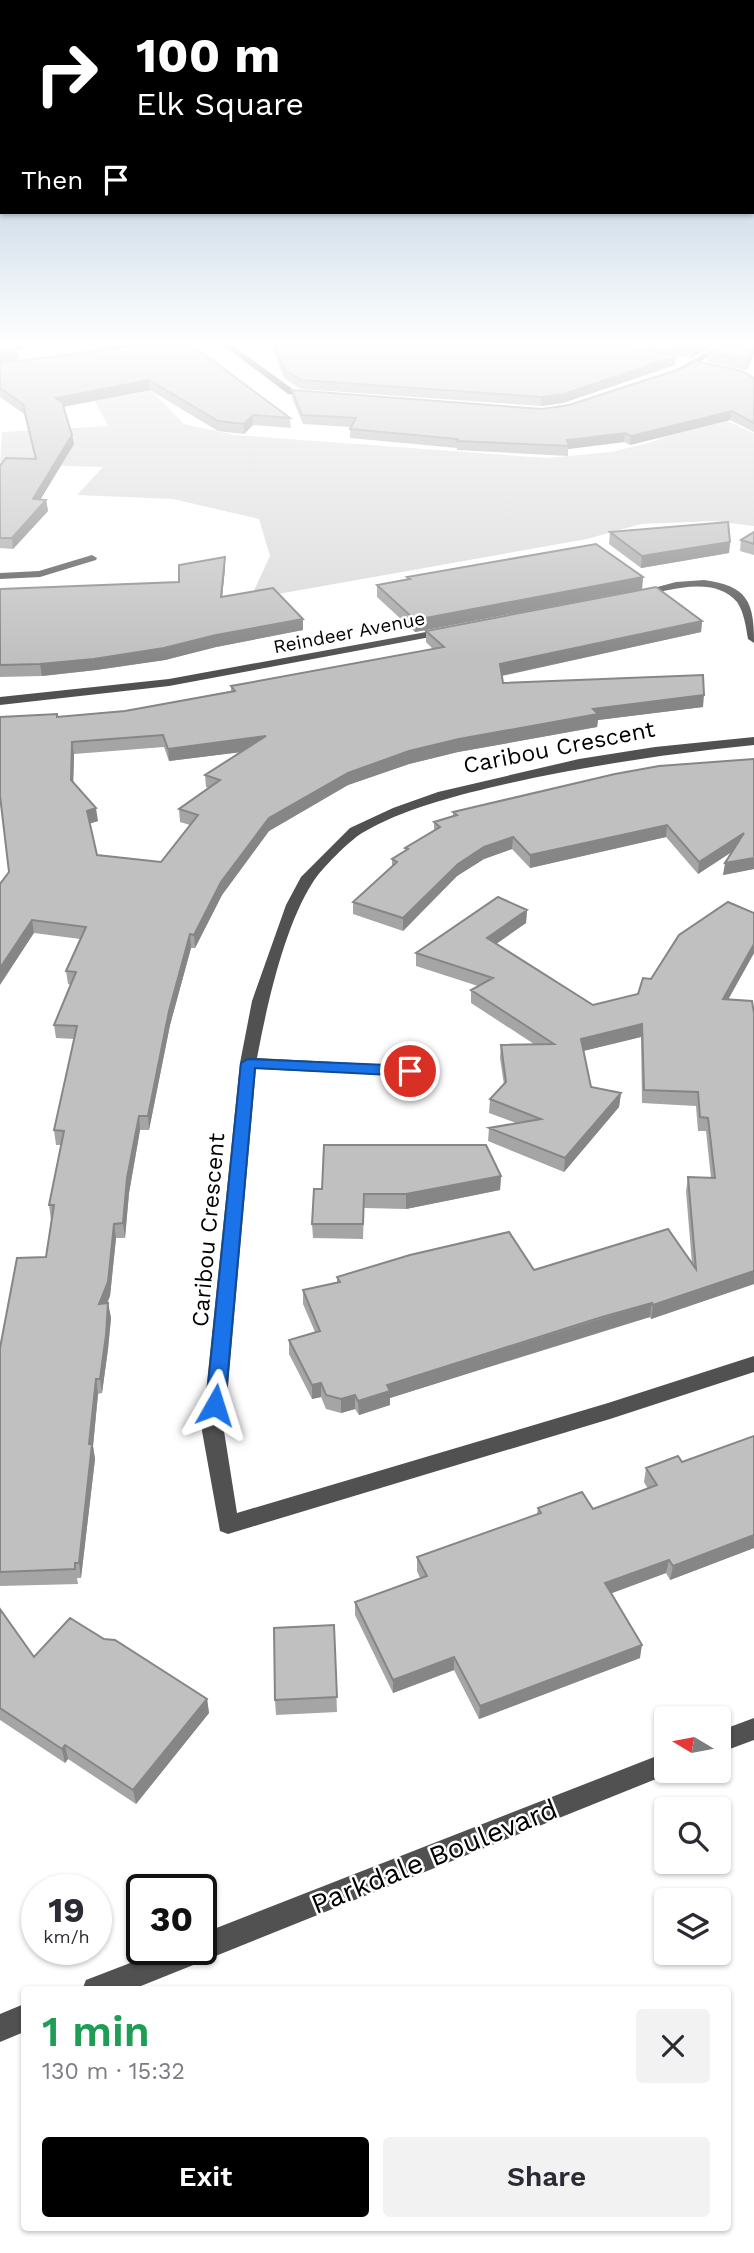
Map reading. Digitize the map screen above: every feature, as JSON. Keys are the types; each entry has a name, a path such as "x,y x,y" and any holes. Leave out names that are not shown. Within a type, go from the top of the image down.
{"street":[{"path":"0,576 40,574 92,558"},
{"path":"624,596 695,584 722,587 739,598 748,614 754,639"},
{"name":"Reindeer Avenue","path":"0,701 76,696 178,683 464,628"},
{"name":"Caribou Crescent","path":"754,741 655,751 567,766 443,795 398,811 355,831 308,877 293,905 260,1001 248,1063 213,1431 228,1525 610,1411 754,1364"},
{"path":"248,1063 410,1071"},
{"path":"732,1737 754,1729"},
{"name":"Parkdale Boulevard","path":"217,1942 654,1768"},
{"name":"Parkdale Boulevard","path":"106,1986 159,1965"},
{"path":"0,2028 21,2019"}],"shaded area":[{"path":"1,450 440,450 547,458 619,450 754,450 754,526 714,521 641,524 587,539 250,599 270,556 259,519 173,499 77,495 103,467 0,464"}],"building":[{"path":"34,450 63,450 33,499 46,500 12,538 0,538 0,466 6,458 36,459"},
{"path":"728,522 730,542 642,556 610,532"},
{"path":"754,532 754,544 741,540"},
{"path":"596,544 643,577 415,620 377,585 410,579 407,577"},
{"path":"225,557 221,597 273,588 303,619 216,635 164,648 94,659 0,665 0,589 179,582 179,565"},
{"path":"656,587 702,621 500,664 503,683 703,675 704,695 593,709 598,714 459,739 409,751 348,773 269,818 221,882 194,935 190,934 169,1011 148,1116 139,1116 127,1178 123,1223 114,1224 108,1282 99,1304 108,1303 106,1335 100,1379 96,1379 79,1563 75,1563 75,1569 0,1572 0,1348 17,1258 46,1257 54,1205 49,1205 64,1131 54,1130 77,1026 54,1025 76,972 66,971 86,927 32,920 0,968 0,884 9,872 0,796 0,717 57,714 57,717 125,711 235,691 231,686 444,647 426,631","holes":["163,735 168,749 266,736 205,775 220,780 179,809 198,815 161,862 97,855 87,811 96,808 71,780 72,742"]},
{"path":"754,759 754,858 725,863 744,833 699,862 667,825 530,855 513,837 484,847 458,864 403,918 353,902 397,862 392,859 440,827 434,822 457,815 453,812 659,766"},
{"path":"498,897 527,910 487,938 593,1005 638,994 643,978 651,979 679,935 728,902 754,913 754,944 723,999 752,1001 754,1013 754,1271 653,1305 652,1303 602,1317 387,1385 390,1391 358,1401 355,1395 341,1399 326,1395 321,1383 312,1385 289,1340 320,1331 303,1290 340,1282 337,1277 410,1255 509,1232 534,1270 668,1229 696,1269 688,1177 715,1178 708,1118 700,1117 698,1092 644,1090 642,1024 581,1039 591,1087 621,1093 565,1158 489,1128 541,1119 490,1099 506,1082 501,1045 554,1044 471,990 493,978 416,953"},
{"path":"324,1145 486,1145 501,1176 406,1194 364,1194 363,1224 312,1224 314,1189 322,1189"},
{"path":"754,1436 754,1535 673,1566 669,1560 605,1583 642,1645 480,1706 454,1657 393,1680 355,1602 427,1576 417,1557 541,1513 538,1508 582,1492 593,1509 657,1485 646,1468 678,1456 682,1462"},
{"path":"0,1609 34,1657 70,1618 104,1639 115,1640 207,1699 133,1790 65,1745 62,1749 0,1708"},
{"path":"334,1625 337,1697 275,1700 274,1628"}],"route":[{"path":"215,1405 248,1063 410,1071"}]}
